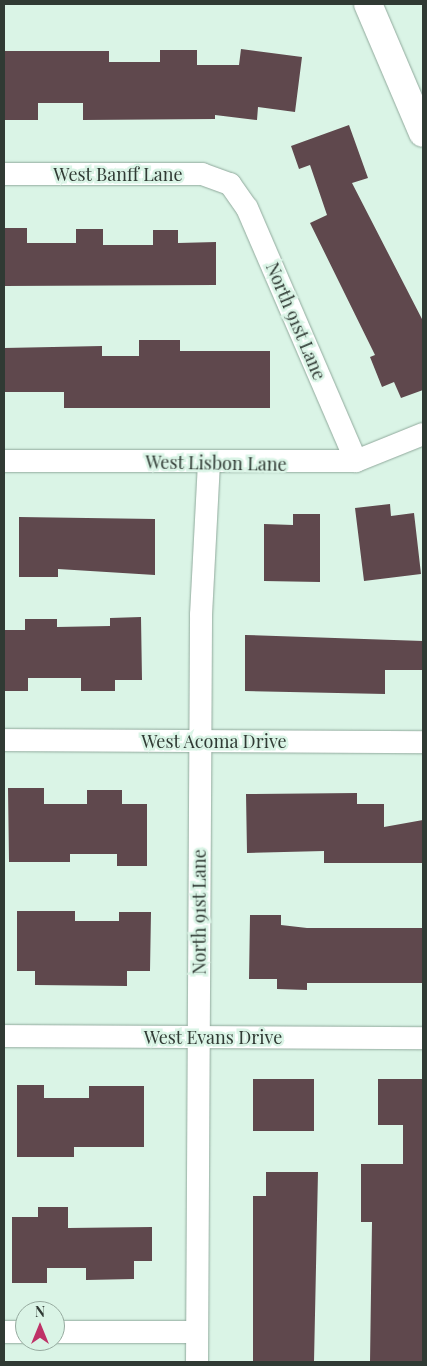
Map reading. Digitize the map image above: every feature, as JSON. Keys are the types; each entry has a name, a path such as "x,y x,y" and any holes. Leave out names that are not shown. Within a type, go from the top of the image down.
{"main road":[{"path":"368,4 423,133"}],"street":[{"name":"West Banff Lane","path":"4,174 202,174 230,184"},
{"name":"North 91st Lane","path":"230,184 247,208 356,461"},
{"name":"West Lisbon Lane","path":"4,461 209,463 356,461 423,434"},
{"name":"North 91st Lane","path":"197,1362 200,741 209,463"},
{"name":"West Acoma Drive","path":"4,740 423,742"},
{"name":"West Evans Drive","path":"4,1036 423,1038"},
{"path":"65,1332 197,1332"}],"building":[{"path":"241,49 302,57 295,112 258,107 257,120 215,115 215,119 83,120 83,103 38,103 38,120 4,120 4,51 109,51 109,62 160,62 160,50 197,50 197,65 239,65"},
{"path":"349,125 368,178 352,183 423,321 423,390 401,398 394,382 382,387 370,357 375,355 310,223 327,215 310,165 299,169 291,146"},
{"path":"4,228 27,228 27,243 76,243 76,229 103,229 103,245 153,245 153,230 178,230 178,243 216,242 216,285 4,286"},
{"path":"139,340 180,340 180,351 270,351 270,408 64,408 64,392 4,392 4,348 102,346 102,356 139,356"},
{"path":"390,504 391,516 414,513 421,574 364,581 355,508"},
{"path":"293,514 320,514 320,582 264,581 264,524 293,525"},
{"path":"19,517 155,519 155,575 58,569 58,577 19,577"},
{"path":"141,617 142,680 115,680 115,691 81,691 81,678 28,678 28,691 4,691 4,630 25,630 25,619 57,619 57,627 110,626 110,618"},
{"path":"245,635 423,641 423,670 385,670 385,694 245,691"},
{"path":"8,788 44,788 44,804 87,804 87,790 122,790 122,804 147,804 147,866 117,866 117,854 70,854 70,862 9,862"},
{"path":"357,793 357,804 384,804 384,827 423,820 423,863 324,863 324,851 247,853 246,794"},
{"path":"17,911 75,911 75,921 119,921 119,912 151,912 150,971 127,971 127,986 35,985 35,971 17,971"},
{"path":"250,915 281,915 281,925 307,928 423,928 423,983 307,983 307,990 277,989 277,979 249,979"},
{"path":"253,1079 314,1079 314,1131 253,1131"},
{"path":"378,1079 423,1079 423,1362 370,1362 372,1222 361,1222 361,1164 403,1164 403,1125 378,1125"},
{"path":"17,1085 44,1085 44,1098 89,1098 89,1086 144,1086 144,1147 74,1147 74,1157 17,1157"},
{"path":"266,1172 318,1172 314,1362 253,1362 253,1196 266,1196"},
{"path":"38,1207 68,1207 68,1228 152,1227 152,1261 134,1261 134,1279 86,1280 86,1268 47,1268 47,1283 12,1283 12,1217 38,1217"}]}
